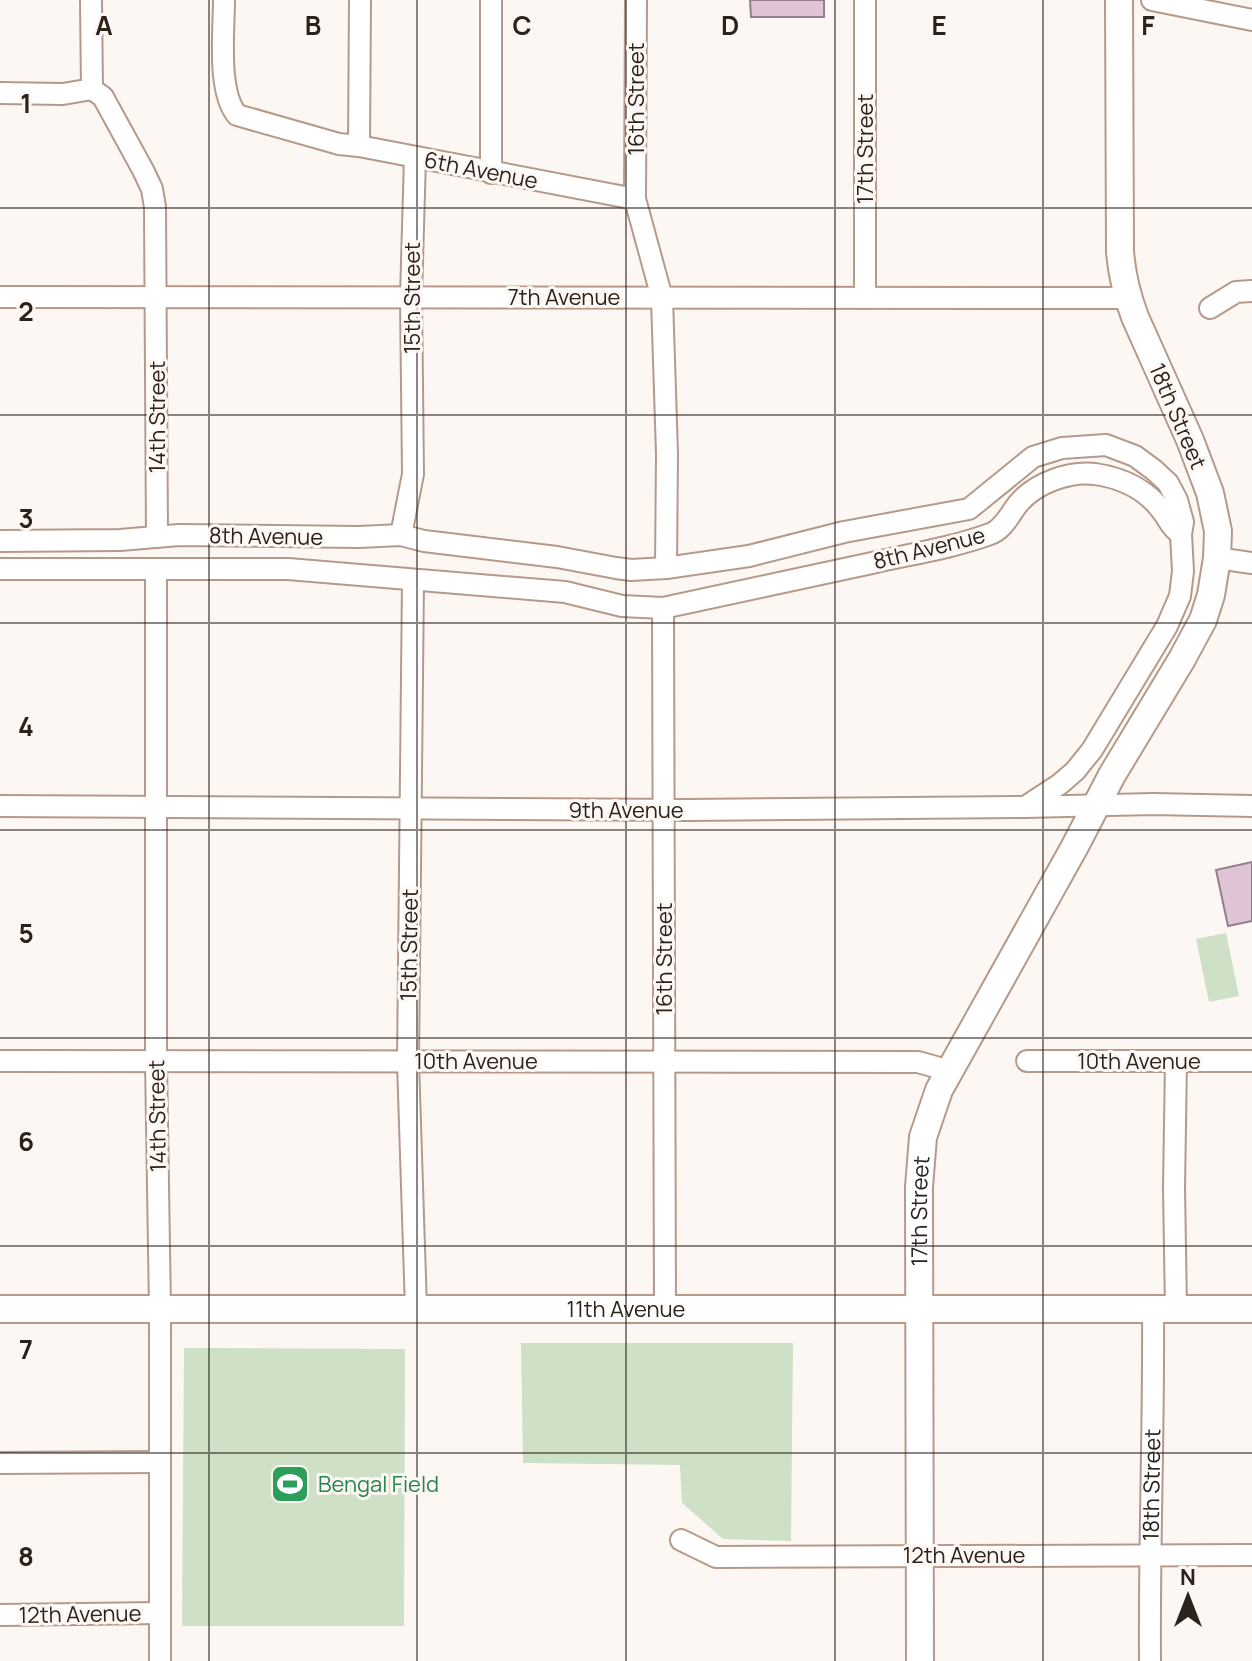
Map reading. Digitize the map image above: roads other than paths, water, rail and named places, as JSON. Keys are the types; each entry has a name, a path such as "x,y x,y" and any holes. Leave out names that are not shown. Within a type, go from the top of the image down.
{"main road":[{"name":"18th Street","path":"1097,806 1203,620 1211,595 1218,531 1210,493 1190,440 1128,298 1120,252 1119,0"},
{"name":"17th Street","path":"920,1661 919,1187 923,1137 939,1090 1097,806"},
{"name":"11th Avenue","path":"0,1309 1252,1309"}],"street":[{"path":"0,93 63,94 92,89 91,0"},
{"name":"6th Avenue","path":"224,0 227,95 237,115 339,144 635,199"},
{"path":"359,146 360,0"},
{"path":"491,0 491,173"},
{"name":"16th Street","path":"635,199 636,0"},
{"name":"17th Street","path":"865,0 865,298"},
{"path":"1152,0 1252,20"},
{"name":"14th Street","path":"92,89 103,97 152,189 155,207 157,537"},
{"name":"15th Street","path":"401,535 413,474 411,297 415,157"},
{"path":"635,199 662,298 667,454 666,568"},
{"path":"1210,308 1236,292 1252,291"},
{"name":"7th Avenue","path":"0,297 1128,298"},
{"name":"8th Avenue","path":"0,541 120,540 179,535 401,535 424,541 557,557 631,570 666,568 749,556 844,532 969,509 1033,457 1081,445 1106,445 1122,450 1154,470 1168,483 1183,522 1181,534 1171,527 1156,503 1134,485 1120,479 1093,474 1061,477 1020,501 994,533 932,550 663,608 622,606 565,592 288,569 0,569"},
{"path":"1025,807 1060,784 1092,750 1167,626 1182,583 1181,534"},
{"path":"1217,558 1252,563"},
{"name":"14th Street","path":"156,570 160,1661"},
{"name":"15th Street","path":"413,580 408,1062 416,1309"},
{"name":"16th Street","path":"663,608 665,1309"},
{"name":"9th Avenue","path":"0,806 664,810 1153,804 1252,806"},
{"name":"10th Avenue","path":"0,1061 918,1062 950,1071"},
{"name":"10th Avenue","path":"1027,1061 1252,1061"},
{"name":"18th Street","path":"1150,1661 1153,1430 1174,1188 1176,1061"},
{"path":"0,1463 159,1462"},
{"name":"12th Avenue","path":"681,1540 716,1557 1252,1555"},
{"name":"12th Avenue","path":"0,1615 160,1613"}],"place":[{"name":"Bengal Field","path":"290,1484"}]}
